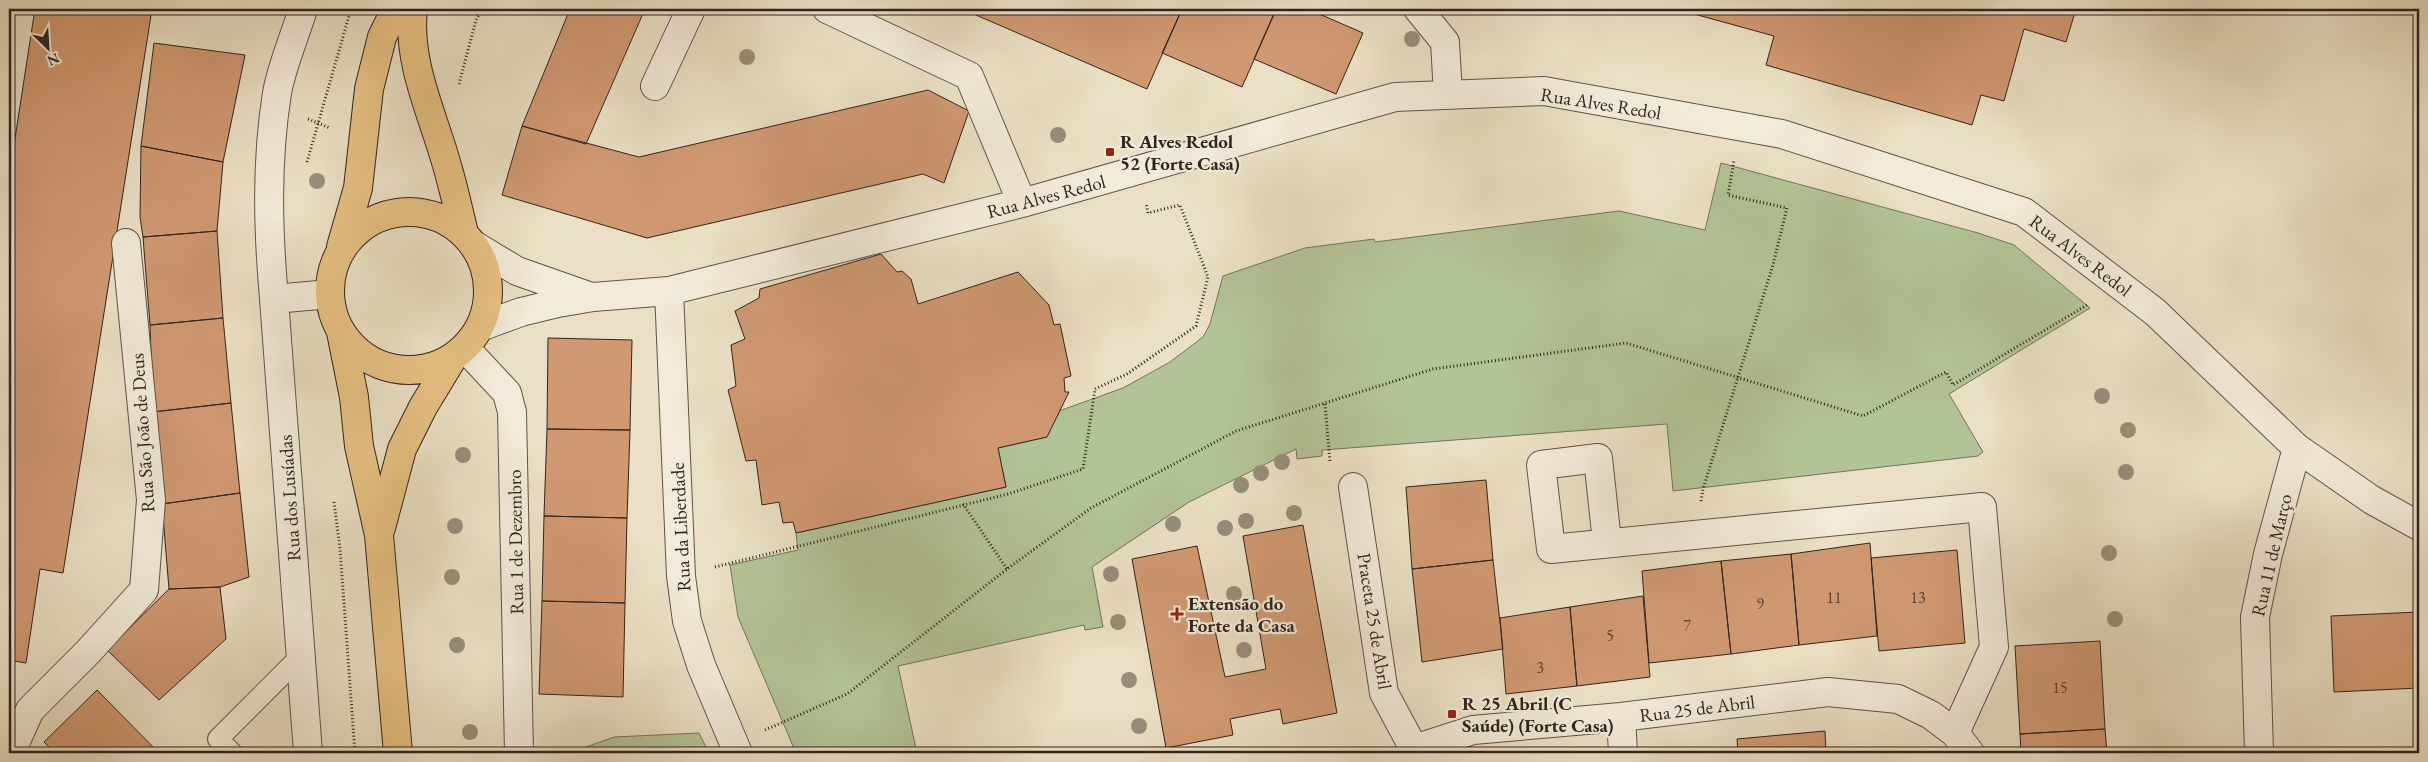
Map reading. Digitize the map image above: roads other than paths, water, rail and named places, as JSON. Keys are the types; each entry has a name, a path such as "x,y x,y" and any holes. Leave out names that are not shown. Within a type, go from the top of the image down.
{"main road":[{"path":"396,9 382,37 369,89 358,188 332,273 330,294 333,314 341,331 357,351 380,364 405,370 431,367 466,344"},
{"path":"379,534 402,449 422,406 466,344 488,300 486,271 469,239 415,56 413,9"},
{"path":"339,254 360,229 373,220 397,212 421,212 444,219 469,239"},
{"path":"341,331 354,397 360,446 379,534 398,753"}],"street":[{"name":"Rua dos Lusíadas","path":"304,9 278,91 270,159 268,228 308,753"},
{"path":"655,86 691,9"},
{"path":"827,9 969,76 1022,203"},
{"path":"1418,9 1445,42 1448,95"},
{"name":"Rua Alves Redol","path":"466,344 521,312 593,297 669,291 1022,203 1395,97 1544,91 1782,134 2024,212 2155,312 2297,448 2372,500 2419,526"},
{"name":"Rua Alves Redol","path":"469,239 517,271 593,297"},
{"name":"Rua São João de Deus","path":"14,753 12,750 30,710 88,652 144,590 151,500 126,243"},
{"name":"Rua da Liberdade","path":"669,291 681,576 687,622 701,665 738,753"},
{"path":"274,299 330,294"},
{"name":"Rua 1 de Dezembro","path":"466,344 507,393 512,412 519,753"},
{"name":"Rua 11 de Março","path":"2259,753 2255,617 2268,554 2297,448"},
{"name":"Praceta 25 de Abril","path":"1354,487 1384,693 1411,751"},
{"path":"1607,542 1982,507 1994,647 1962,743"},
{"name":"Rua 25 de Abril","path":"1411,751 1473,730 1621,717 1828,692 1854,693 1898,699 1931,715 1962,743"},
{"path":"1621,717 1623,753"}],"lane":[{"path":"232,753 218,739 301,656"}],"place":[{"name":"R Alves Redol 52 (Forte Casa)","path":"1110,152"},
{"name":"Extensão do Forte da Casa","path":"1177,614"},
{"name":"R 25 Abril (C Saúde) (Forte Casa)","path":"1452,714"}]}
